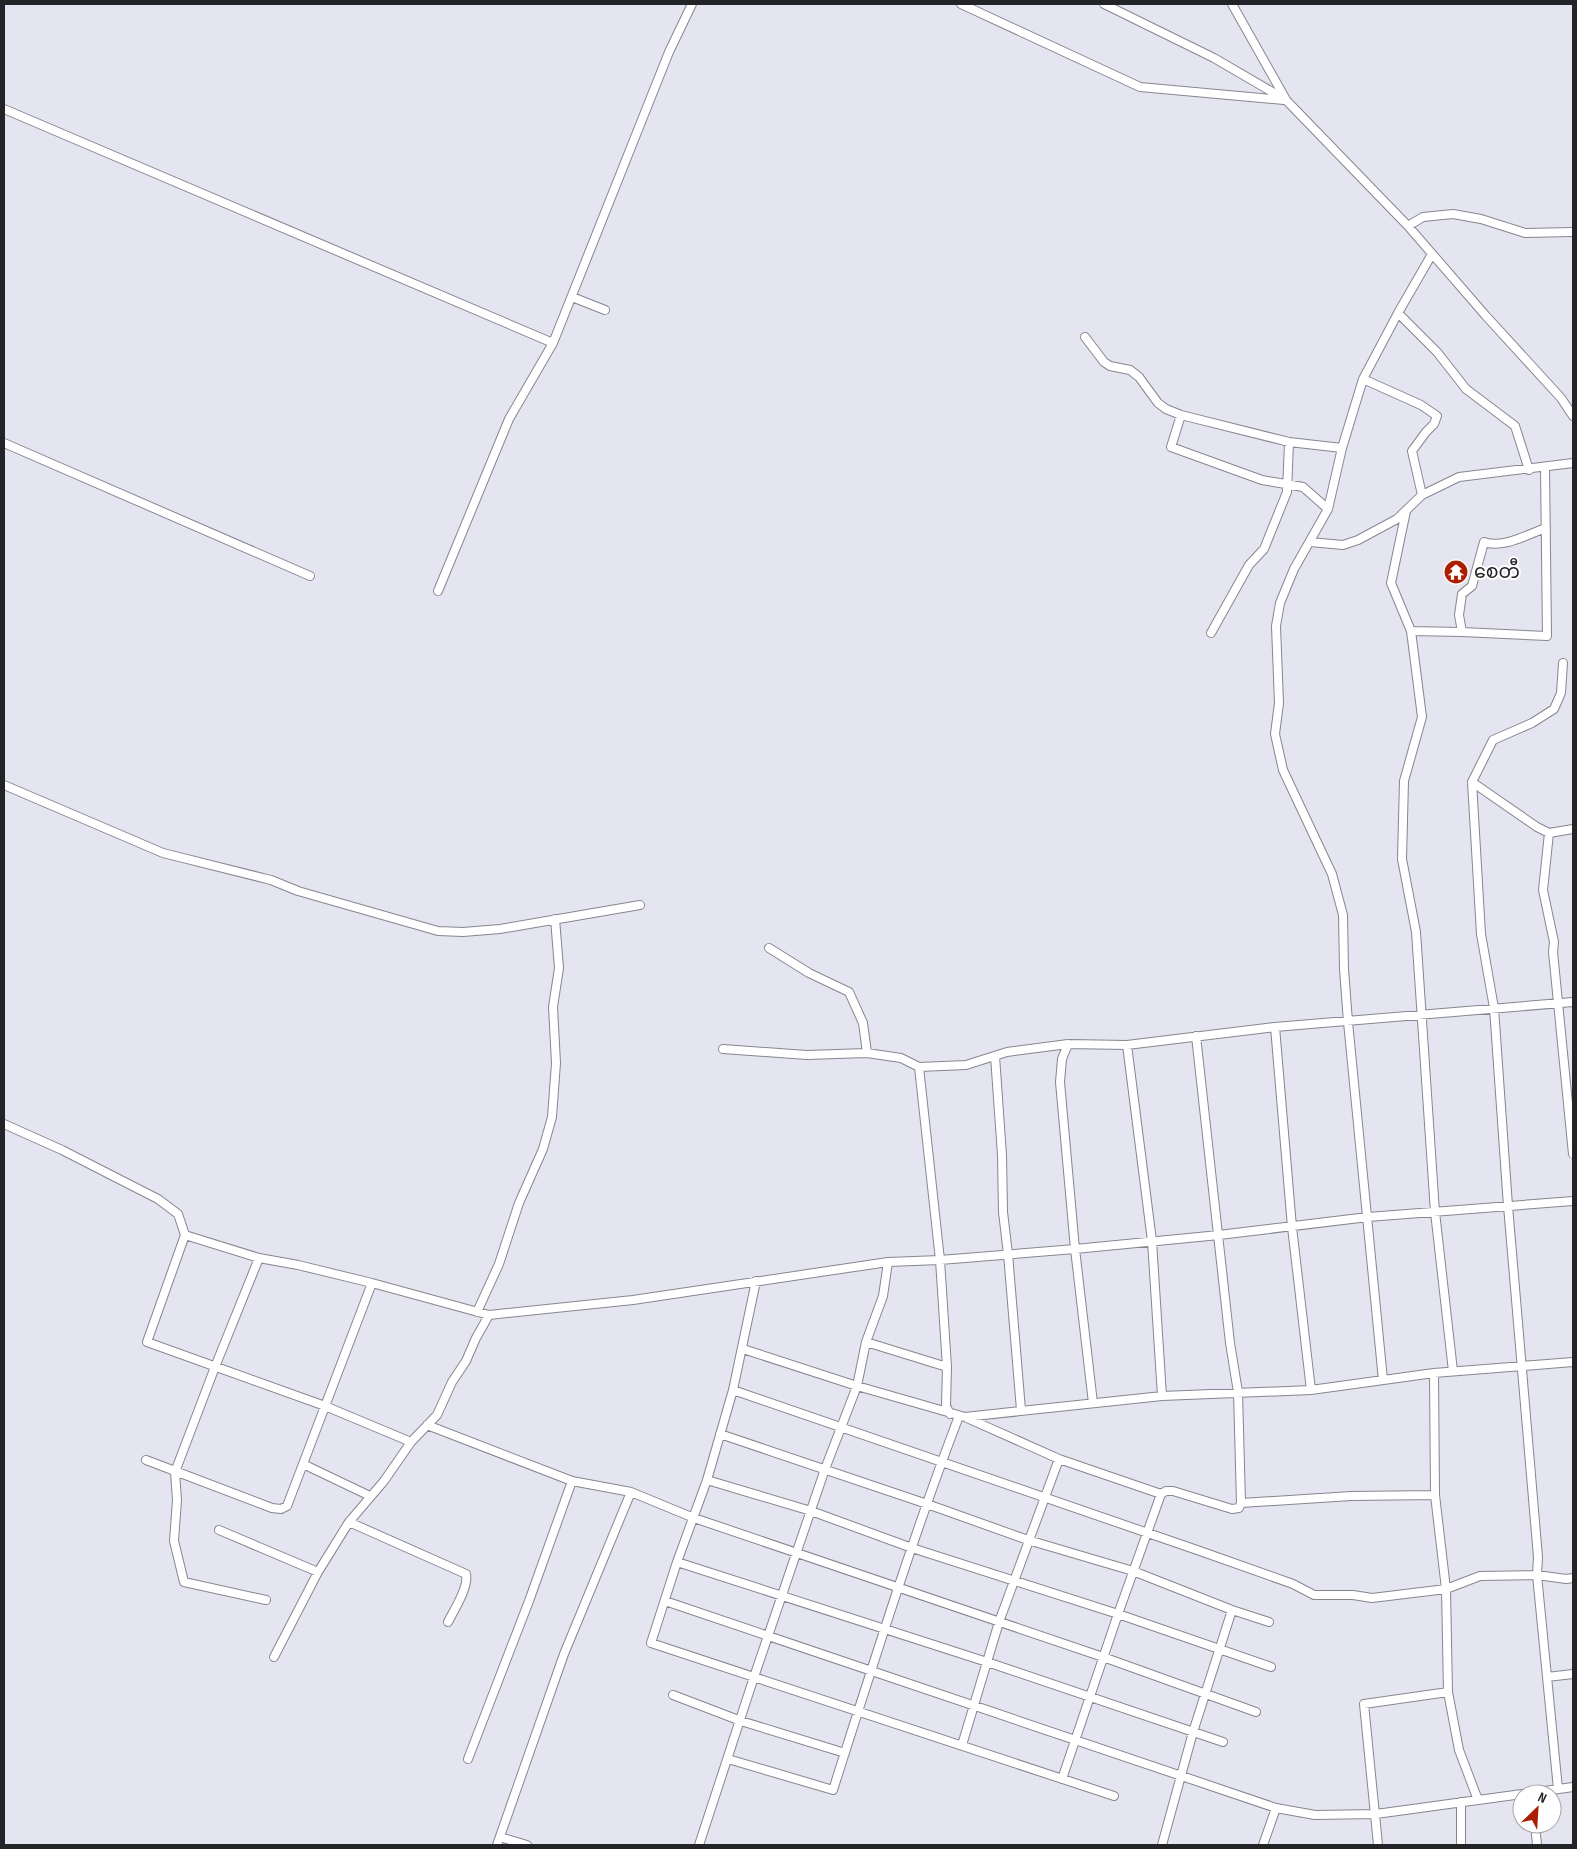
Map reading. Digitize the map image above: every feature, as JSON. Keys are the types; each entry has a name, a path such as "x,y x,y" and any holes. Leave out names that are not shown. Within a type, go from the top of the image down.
{"street":[{"path":"438,591 509,419 553,343 669,52 692,4"},
{"path":"961,4 1140,87 1286,100"},
{"path":"1104,4 1214,58 1286,100"},
{"path":"1232,4 1286,100 1408,226 1486,316 1561,398 1573,416"},
{"path":"4,109 553,343"},
{"path":"1408,226 1423,217 1453,214 1480,219 1525,233 1573,232"},
{"path":"1383,1380 1348,1022 1344,969 1343,915 1332,874 1283,770 1275,734 1279,703 1276,626 1280,603 1294,569 1328,509 1342,448 1363,379 1432,254"},
{"path":"572,297 605,310"},
{"path":"1398,313 1437,352 1466,389 1515,426 1529,470"},
{"path":"1085,337 1104,362 1110,366 1130,370 1139,377 1158,403 1166,409 1181,415 1289,442 1342,448"},
{"path":"1363,379 1422,405 1436,416 1434,424 1412,451 1422,495"},
{"path":"1181,415 1171,447 1262,480 1303,488 1328,509"},
{"path":"4,442 310,576"},
{"path":"1211,633 1249,565 1264,549 1287,492 1289,442"},
{"path":"1310,542 1343,544 1358,540 1397,519 1422,495 1459,477 1573,464"},
{"path":"1411,631 1547,636 1546,468"},
{"path":"1406,511 1391,583 1411,631 1422,718 1404,781 1402,859 1416,932 1435,1212 1453,1371"},
{"path":"1462,632 1459,615 1462,594 1472,586 1484,542 1504,543 1546,528"},
{"path":"1558,1784 1537,1574 1538,1557 1508,1206 1494,1008 1481,934 1472,782 1493,740 1532,723 1554,710 1561,693 1563,662"},
{"path":"1472,782 1537,828 1549,832 1573,829"},
{"path":"4,785 163,853 271,880 298,891 438,932 500,929 640,905"},
{"path":"1549,832 1543,890 1554,942 1553,952 1573,1154"},
{"path":"477,1312 499,1264 519,1203 543,1149 552,1117 556,1063 553,1007 559,968 555,919"},
{"path":"769,948 809,973 849,992 863,1023 868,1053"},
{"path":"723,1049 806,1055 868,1053 901,1058 919,1066 966,1066 1007,1052 1068,1044 1127,1045 1276,1027 1573,1002"},
{"path":"1276,1027 1292,1227 1311,1390"},
{"path":"1062,1779 1088,1698 1161,1494 1166,1491 1173,1491 1232,1509 1239,1508 1241,1503 1238,1392 1230,1343 1196,1036"},
{"path":"1068,1044 1062,1059 1060,1082 1075,1249 1094,1403"},
{"path":"1127,1045 1152,1241 1162,1396"},
{"path":"995,1056 1002,1155 1003,1212 1020,1410"},
{"path":"919,1066 940,1260 947,1367 946,1406 950,1414"},
{"path":"4,1124 62,1150 158,1199 178,1214 185,1235 148,1342 325,1406 411,1442"},
{"path":"185,1235 259,1258 298,1265 372,1283 489,1315 633,1300 888,1262 940,1260 1075,1249 1219,1236 1368,1217 1573,1201"},
{"path":"259,1258 175,1472 177,1500 174,1541 184,1582 266,1600"},
{"path":"699,1845 796,1553 825,1469 857,1386 866,1342 883,1296 888,1262"},
{"path":"756,1281 734,1390 707,1480 677,1562 651,1643 1114,1796"},
{"path":"146,1460 272,1508 281,1509 286,1506 372,1283"},
{"path":"274,1657 318,1572 349,1522 384,1481 411,1442 437,1415 489,1315"},
{"path":"866,1342 947,1367"},
{"path":"743,1349 857,1386 962,1417 1059,1459 1161,1494"},
{"path":"962,1417 1162,1396 1311,1390 1434,1372 1573,1362"},
{"path":"1434,1372 1435,1495 1446,1588 1448,1692 1459,1750 1478,1800"},
{"path":"734,1390 941,1463 1147,1532 1293,1584 1314,1595 1353,1595 1372,1598 1446,1588 1480,1576 1537,1574 1566,1579 1573,1578"},
{"path":"728,1758 833,1790 884,1629 941,1463 962,1417"},
{"path":"427,1425 572,1481 631,1492 694,1518 1103,1657 1256,1712"},
{"path":"720,1434 1028,1540 1133,1571 1232,1610 1269,1622"},
{"path":"962,1746 999,1622 1059,1459"},
{"path":"303,1464 370,1496"},
{"path":"707,1480 811,1511 912,1548 1118,1614 1271,1667"},
{"path":"468,1759 529,1601 572,1481"},
{"path":"497,1845 564,1654 631,1492"},
{"path":"1241,1503 1351,1496 1435,1495"},
{"path":"349,1522 466,1574 465,1587 448,1622"},
{"path":"219,1530 318,1572"},
{"path":"677,1562 987,1662 1088,1698 1223,1742"},
{"path":"665,1601 974,1704 1276,1808 1315,1815 1376,1814 1512,1795"},
{"path":"1162,1845 1194,1732 1232,1610"},
{"path":"1547,1677 1573,1674"},
{"path":"1378,1845 1364,1704 1448,1692"},
{"path":"673,1695 741,1721 845,1753"},
{"path":"1461,1802 1461,1845"},
{"path":"1263,1845 1276,1808"},
{"path":"500,1837 527,1845"}],"place":[{"name":"စေတီ","path":"1456,572"}]}
